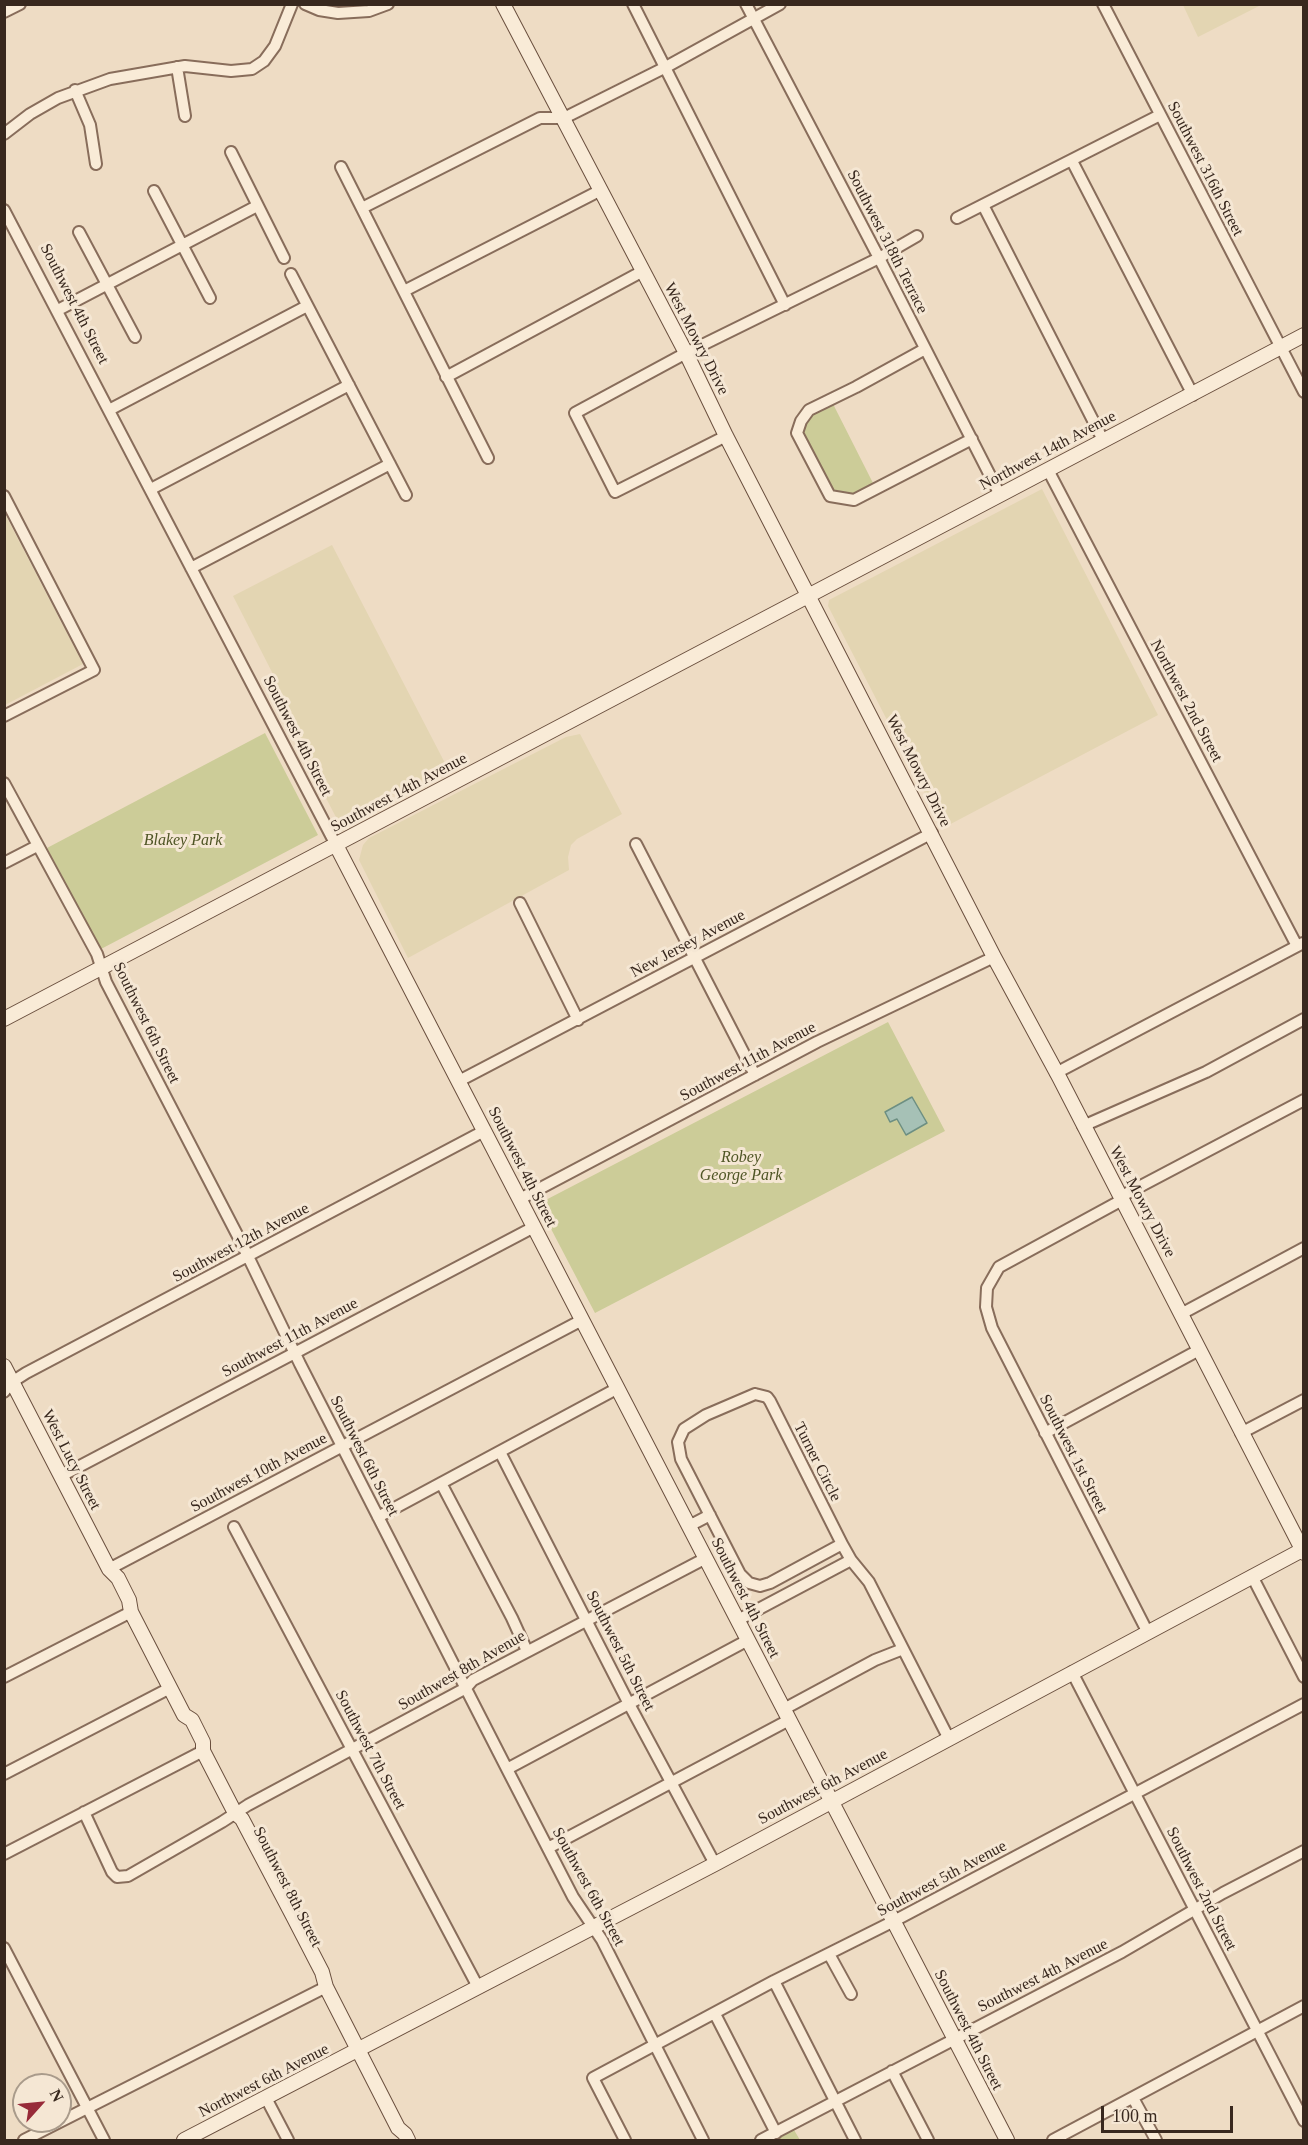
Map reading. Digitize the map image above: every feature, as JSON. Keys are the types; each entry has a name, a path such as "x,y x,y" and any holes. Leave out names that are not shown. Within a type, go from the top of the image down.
{"street":[{"path":"4,12 20,4"},
{"path":"4,134 30,114 75,90 110,79 177,67 193,66 240,72 255,68 264,61 275,46 292,4"},
{"path":"305,4 319,10 338,13 369,11 388,4"},
{"name":"West Mowry Drive","path":"503,4 686,353 808,597 1303,1550"},
{"path":"633,4 785,304"},
{"name":"Southwest 318th Terrace","path":"746,4 879,258 999,495"},
{"path":"362,208 540,118 564,118 666,67 780,4"},
{"name":"Southwest 316th Street","path":"1103,4 1304,392"},
{"path":"177,67 185,116"},
{"path":"75,90 90,125 96,164"},
{"path":"957,218 1160,115"},
{"path":"231,152 284,258"},
{"path":"1072,161 1193,395"},
{"path":"341,167 488,458"},
{"path":"404,291 601,190"},
{"path":"154,191 210,298"},
{"path":"983,205 1103,440"},
{"path":"58,310 257,206"},
{"name":"Southwest 4th Street","path":"4,210 459,1081 1007,2140"},
{"path":"80,232 135,336"},
{"path":"726,436 615,492 575,412 686,353 917,237"},
{"path":"446,377 643,271"},
{"path":"291,274 406,495"},
{"path":"109,410 307,306"},
{"name":"Northwest 14th Avenue","path":"808,597 1304,335"},
{"path":"925,350 809,410 801,421 797,433 830,496 854,500 972,439"},
{"path":"151,489 348,385"},
{"path":"191,568 390,464"},
{"name":"Northwest 2nd Street","path":"1048,470 1300,944"},
{"path":"4,496 94,670 4,716"},
{"name":"Southwest 14th Avenue","path":"4,1019 808,597"},
{"name":"Southwest 6th Street","path":"4,783 97,954 106,982 342,1447 573,1897 602,1940 703,2140"},
{"name":"New Jersey Avenue","path":"459,1081 932,833"},
{"path":"636,844 754,1075"},
{"path":"4,863 37,846"},
{"path":"520,903 578,1020"},
{"path":"1056,1073 1300,944"},
{"name":"Southwest 11th Avenue","path":"520,1199 817,1042 994,957"},
{"path":"1083,1126 1206,1072 1304,1019"},
{"path":"1121,1199 1304,1100"},
{"name":"Southwest 12th Avenue","path":"7,1386 484,1131"},
{"name":"Southwest 1st Street","path":"1121,1199 999,1267 987,1288 986,1307 992,1328 1147,1631"},
{"name":"Southwest 11th Avenue","path":"61,1476 534,1227"},
{"path":"1182,1314 1304,1248"},
{"name":"Southwest 10th Avenue","path":"109,1569 582,1320"},
{"path":"1045,1433 1199,1350"},
{"name":"West Lucy Street","path":"4,1366 7,1386 61,1476 109,1569 122,1585 129,1600 131,1612 184,1715 192,1720 203,1742 203,1751 235,1813"},
{"path":"378,1517 618,1388"},
{"name":"Turner Circle","path":"755,1394 767,1397 770,1401 842,1544 770,1583 760,1586 749,1583 740,1574 710,1515 681,1459 678,1442 684,1429 691,1424 755,1394"},
{"path":"1241,1433 1304,1400"},
{"name":"Southwest 5th Street","path":"501,1452 629,1704 715,1864"},
{"path":"441,1483 512,1618 526,1651"},
{"path":"689,1526 710,1515"},
{"name":"Southwest 7th Street","path":"234,1527 478,1987"},
{"path":"842,1544 851,1560 869,1582 949,1739"},
{"name":"Southwest 6th Avenue","path":"358,2051 715,1864 1147,1631 1303,1550"},
{"name":"Southwest 8th Avenue","path":"84,1812 110,1867 117,1877 124,1877 248,1805 466,1688 473,1680 706,1558"},
{"path":"738,1620 851,1560"},
{"path":"1252,1576 1304,1677"},
{"path":"4,1677 131,1612"},
{"path":"507,1769 748,1640"},
{"path":"548,1848 671,1784 875,1660 903,1649"},
{"name":"Southwest 2nd Street","path":"1072,1672 1304,2121"},
{"path":"4,1774 170,1688"},
{"name":"Southwest 5th Avenue","path":"625,2140 593,2078 1304,1704"},
{"path":"4,1854 203,1751"},
{"name":"Southwest 8th Street","path":"235,1813 242,1819 322,1972 326,1987 398,2134 405,2134 408,2140"},
{"name":"Southwest 4th Avenue","path":"761,2140 1122,1952 1223,1893 1304,1851"},
{"path":"4,1948 104,2140"},
{"path":"830,1954 851,1994"},
{"path":"774,1981 855,2140"},
{"path":"24,2140 326,1987"},
{"path":"1056,2140 1304,2006"},
{"path":"715,2014 776,2133"},
{"name":"Northwest 6th Avenue","path":"184,2140 358,2051"},
{"path":"892,2071 928,2140"},
{"path":"266,2098 288,2140"},
{"path":"1133,2098 1156,2140"}],"shaded area":[{"path":"1183,5 1261,5 1198,37"},
{"path":"1042,489 1158,715 943,828 828,606 829,600"},
{"path":"5,514 83,664 4,705"},
{"path":"332,545 447,767 339,823 266,683 275,678 233,596"},
{"path":"580,734 622,814 577,839 571,845 568,857 569,870 408,958 359,860 363,845 369,838 566,737"},
{"path":"912,1097 927,1123 906,1135 897,1119 890,1122 885,1112"}],"green space":[{"path":"831,400 875,487 853,498 831,495 799,433 802,421"},
{"name":"Blakey Park","path":"265,733 318,835 101,949 47,848"},
{"name":"Robey George Park","path":"888,1022 945,1131 595,1313 538,1204"},
{"path":"794,2130 800,2140 778,2140 777,2138"}]}
